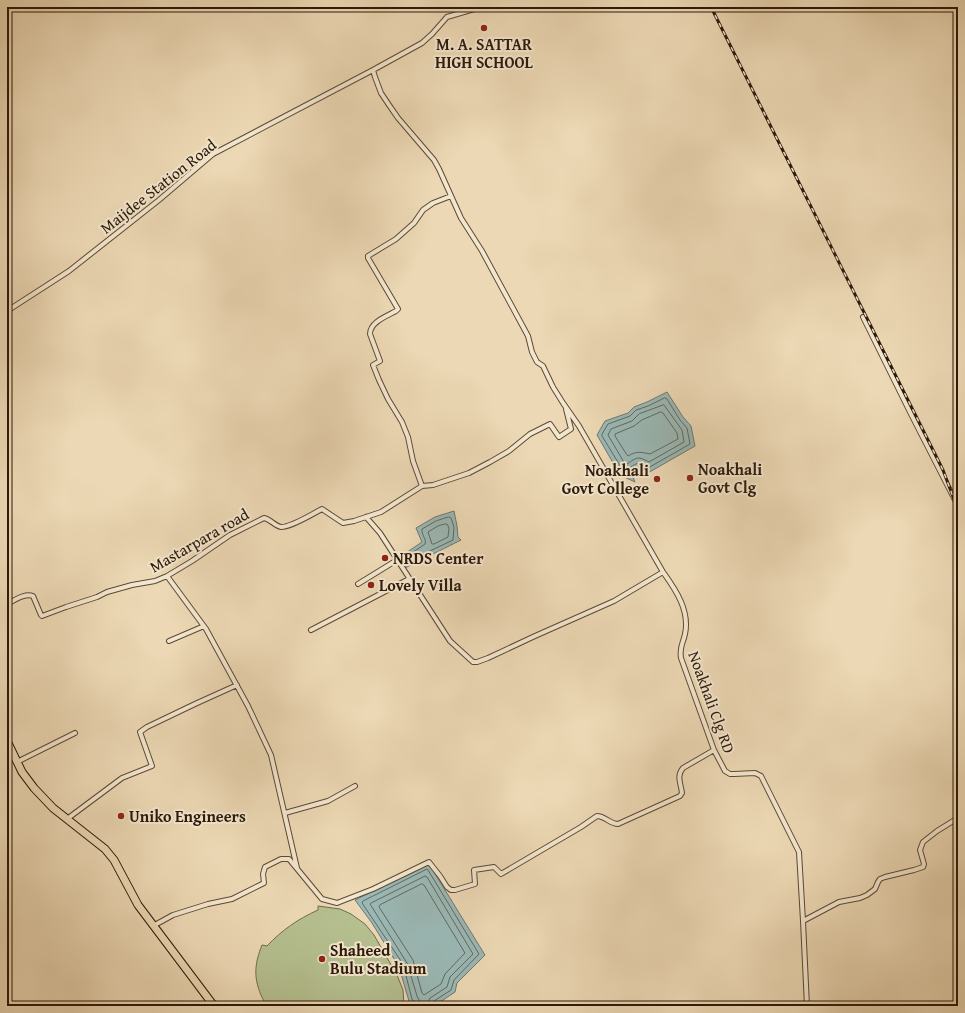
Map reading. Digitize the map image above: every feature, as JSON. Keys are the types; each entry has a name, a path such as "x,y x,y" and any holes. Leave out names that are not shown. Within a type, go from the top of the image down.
{"highway":[{"path":"7,741 28,780 53,808 105,849 114,860 138,905 214,1006"}],"street":[{"name":"Maijdee Station Road","path":"7,311 69,271 160,200 213,154 422,43 447,17 481,7"},
{"name":"Noakhali Clg RD","path":"373,70 381,93 398,118 434,160 461,218 482,251 528,336 532,352 537,362 543,366 553,387 579,426 663,572 680,598 685,611 685,634 680,651 681,658 714,750 725,771 730,774 756,773 761,776 799,852 806,1006"},
{"path":"422,486 413,461 408,437 402,422 378,380 373,365 380,361 370,334 370,330 375,323 398,309 368,256 396,239 414,223 423,210 433,203 451,196"},
{"path":"863,317 958,506"},
{"name":"Mastarpara road","path":"7,604 26,595 33,596 42,616 97,597 107,592 132,585 155,581 167,576 192,561 230,534 264,518 280,527 295,523 322,509 343,524 381,512 422,486 433,485 469,473 509,451 530,434 550,424 559,437 571,429 565,404"},
{"path":"366,517 380,533 450,641 472,662 477,662 488,658 614,602 663,572"},
{"path":"358,584 397,560"},
{"path":"167,576 204,626 248,706 271,755 298,870"},
{"path":"311,630 409,579"},
{"path":"170,641 204,626"},
{"path":"67,819 122,778 152,766 140,732 147,727 237,685"},
{"path":"17,762 75,733"},
{"path":"153,926 173,915 208,904 232,899 264,883 263,874 266,868 281,858 289,859 322,899 337,903 373,889 429,862 447,888 451,890 475,884 474,870 494,867 501,874 597,816 603,817 613,824 618,824 680,796 682,793 678,776 679,772 682,768 714,750"},
{"path":"285,813 328,801 355,786"},
{"path":"803,921 839,902 860,898 867,895 876,889 880,879 923,867 924,864 920,850 923,842 958,818"}],"green space":[{"name":"Shaheed Bulu Stadium","path":"318,906 340,909 351,914 365,924 374,935 397,975 403,990 404,1006 266,1006 258,988 256,976 256,964 262,945 267,946 291,925 318,910"}],"water":[{"path":"667,392 683,417 691,426 695,446 646,474 640,466 631,472 635,482 620,475 597,435 605,421 628,413 634,407"},
{"path":"454,511 458,537 461,540 405,568 400,557 422,542 416,528 435,517"},
{"path":"429,864 485,955 457,983 455,992 434,1006 413,1006 409,1001 399,967 372,923 355,900"}],"railway":[{"path":"711,7 943,470 958,510"}],"place":[{"name":"M. A. SATTAR HIGH SCHOOL","path":"484,28"},
{"name":"Noakhali Govt Clg","path":"690,478"},
{"name":"Noakhali Govt College","path":"657,479"},
{"name":"NRDS Center","path":"385,558"},
{"name":"Lovely Villa","path":"371,585"},
{"name":"Uniko Engineers","path":"121,816"},
{"name":"Shaheed Bulu Stadium","path":"322,959"}]}
